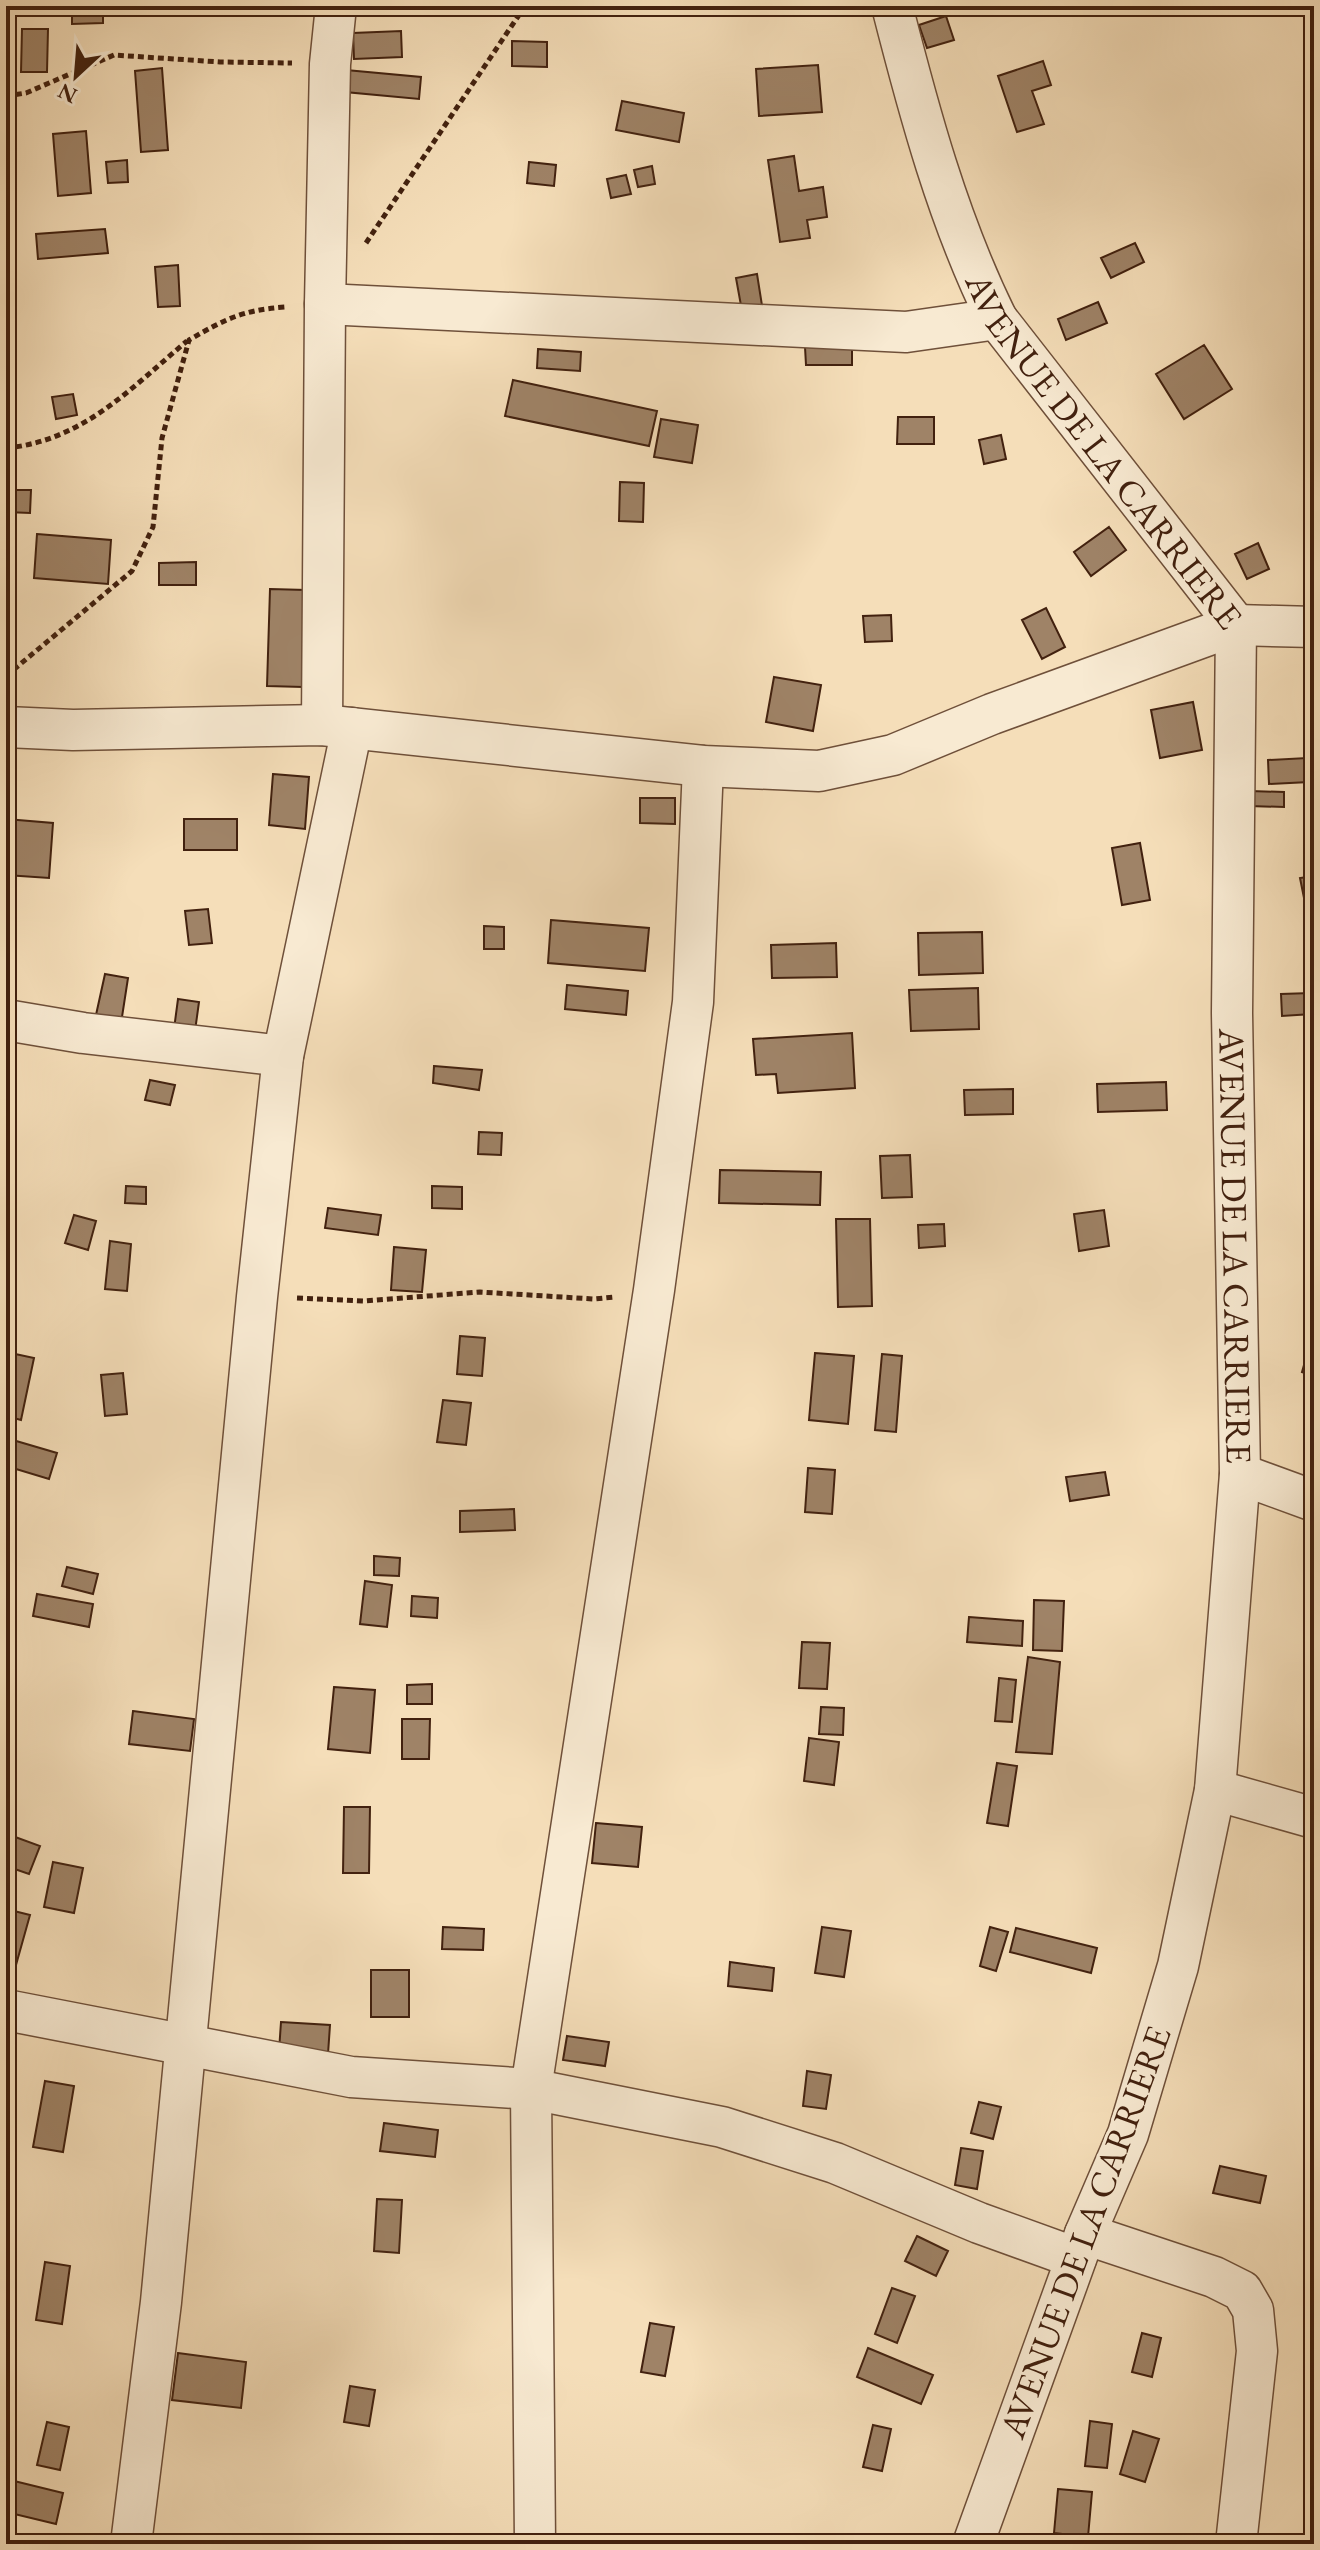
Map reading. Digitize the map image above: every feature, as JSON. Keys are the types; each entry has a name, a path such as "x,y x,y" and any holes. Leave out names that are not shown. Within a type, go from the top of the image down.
{"street":[{"path":"131,2544 161,2302 283,1056 337,727 325,304 330,64 336,6"},
{"name":"AVENUE DE LA CARRIERE","path":"892,6 922,126 981,287 997,319 1236,625 1232,1013 1240,1474 1215,1790 1178,1966 1128,2134 1080,2246 973,2544"},
{"path":"325,304 906,332 997,319"},
{"path":"6,727 73,730 337,727 703,766 819,771 893,755 1007,709 1236,625 1314,627"},
{"path":"535,2544 531,2089 654,1290 693,1002 703,766"},
{"path":"6,1020 83,1033 283,1056"},
{"path":"1240,1474 1314,1501"},
{"path":"1215,1790 1314,1818"},
{"path":"6,2010 351,2077 531,2089 722,2127 835,2163 979,2223 1214,2277 1242,2291 1253,2310 1257,2351 1236,2544"}],"path":[{"path":"360,252 525,6"},
{"path":"6,96 26,93 114,55 220,62 330,64"},
{"path":"6,448 51,440 92,420 189,340 227,318 256,309 325,304"},
{"path":"6,676 132,571 153,527 162,438 189,340"},
{"path":"257,1297 363,1301 480,1292 594,1299 654,1290"}],"building":[{"path":"72,6 103,6 103,23 72,24"},
{"path":"946,16 954,40 927,48 919,25"},
{"path":"22,29 48,29 47,72 21,72"},
{"path":"401,31 402,57 354,59 353,33"},
{"path":"512,41 547,42 547,67 512,66"},
{"path":"1043,61 1051,85 1032,91 1044,124 1017,132 998,76"},
{"path":"818,65 822,112 759,116 756,69"},
{"path":"162,68 168,150 141,152 135,71"},
{"path":"346,70 421,77 419,99 345,92"},
{"path":"622,101 684,113 679,142 616,130"},
{"path":"86,131 91,193 58,196 53,134"},
{"path":"794,156 799,191 823,187 827,217 807,220 810,238 780,242 768,160"},
{"path":"127,160 128,182 108,183 106,162"},
{"path":"529,162 556,165 554,186 527,183"},
{"path":"652,166 655,184 638,187 634,170"},
{"path":"626,175 631,194 611,198 607,179"},
{"path":"105,229 108,253 38,259 36,234"},
{"path":"1135,243 1144,262 1111,278 1101,258"},
{"path":"178,265 180,306 158,307 155,267"},
{"path":"757,274 764,318 744,322 736,278"},
{"path":"1098,302 1107,323 1066,340 1058,319"},
{"path":"1204,345 1232,389 1184,419 1156,374"},
{"path":"805,347 852,347 852,365 806,365"},
{"path":"538,349 581,352 580,371 537,368"},
{"path":"513,380 657,411 649,446 505,416"},
{"path":"73,394 77,415 56,419 52,397"},
{"path":"898,417 934,417 934,444 897,444"},
{"path":"661,419 698,425 692,463 654,457"},
{"path":"1001,435 1006,459 984,464 979,440"},
{"path":"620,482 644,483 643,522 619,521"},
{"path":"6,490 31,490 30,513 6,512"},
{"path":"1109,527 1126,550 1091,576 1074,552"},
{"path":"37,534 111,540 108,584 34,578"},
{"path":"1258,543 1269,569 1247,579 1235,554"},
{"path":"196,562 196,585 159,585 159,563"},
{"path":"270,589 306,590 303,687 267,686"},
{"path":"1046,608 1065,647 1042,659 1022,620"},
{"path":"891,615 892,641 865,642 863,616"},
{"path":"774,677 821,685 813,731 766,722"},
{"path":"1193,702 1202,750 1160,758 1151,710"},
{"path":"1307,758 1309,782 1269,784 1268,760"},
{"path":"273,774 309,777 305,829 269,825"},
{"path":"1250,791 1284,792 1284,807 1249,806"},
{"path":"640,798 675,798 675,824 640,823"},
{"path":"6,819 53,823 49,878 6,875"},
{"path":"184,819 237,819 237,850 184,850"},
{"path":"1140,843 1150,900 1122,905 1112,848"},
{"path":"1314,876 1314,902 1305,903 1300,878"},
{"path":"208,909 212,943 189,945 185,911"},
{"path":"551,920 649,928 645,971 548,963"},
{"path":"484,926 504,927 504,949 484,949"},
{"path":"982,932 983,973 919,975 918,933"},
{"path":"836,943 837,977 772,978 771,945"},
{"path":"105,974 128,978 120,1030 94,1024"},
{"path":"567,985 628,991 626,1015 565,1009"},
{"path":"978,988 979,1029 911,1031 909,990"},
{"path":"1311,993 1312,1014 1282,1016 1281,994"},
{"path":"178,999 199,1002 195,1031 174,1029"},
{"path":"852,1033 855,1088 778,1093 776,1074 756,1075 753,1039"},
{"path":"434,1066 482,1070 479,1090 433,1083"},
{"path":"150,1080 175,1085 170,1105 145,1100"},
{"path":"1166,1082 1167,1110 1098,1112 1097,1084"},
{"path":"1013,1089 1013,1114 965,1115 964,1090"},
{"path":"479,1132 502,1133 501,1155 478,1154"},
{"path":"910,1155 912,1197 882,1198 880,1156"},
{"path":"720,1170 821,1172 820,1205 719,1203"},
{"path":"126,1186 146,1187 146,1204 125,1203"},
{"path":"432,1186 462,1187 462,1209 432,1208"},
{"path":"328,1208 381,1215 378,1235 325,1228"},
{"path":"1104,1210 1109,1246 1079,1251 1074,1214"},
{"path":"74,1215 96,1221 88,1250 65,1243"},
{"path":"836,1219 870,1219 872,1306 838,1307"},
{"path":"944,1224 945,1246 919,1248 918,1225"},
{"path":"110,1241 131,1244 127,1291 105,1289"},
{"path":"394,1247 426,1250 422,1292 391,1290"},
{"path":"460,1336 485,1338 482,1376 457,1374"},
{"path":"1308,1351 1314,1353 1314,1376 1302,1372"},
{"path":"6,1352 34,1358 21,1420 6,1416"},
{"path":"815,1353 854,1356 848,1424 809,1420"},
{"path":"882,1354 902,1356 896,1432 875,1430"},
{"path":"123,1373 127,1414 105,1416 101,1375"},
{"path":"443,1400 471,1403 466,1445 437,1442"},
{"path":"6,1438 57,1453 49,1479 6,1466"},
{"path":"808,1468 835,1470 832,1514 805,1512"},
{"path":"1105,1472 1109,1495 1070,1501 1066,1477"},
{"path":"514,1509 515,1530 460,1532 460,1511"},
{"path":"374,1556 400,1558 399,1576 374,1575"},
{"path":"67,1567 98,1574 93,1594 62,1586"},
{"path":"365,1581 392,1585 387,1627 360,1624"},
{"path":"37,1594 93,1604 89,1627 33,1616"},
{"path":"412,1596 438,1598 437,1618 411,1616"},
{"path":"1034,1600 1064,1601 1062,1651 1033,1650"},
{"path":"969,1617 1023,1621 1022,1646 967,1642"},
{"path":"802,1642 830,1643 827,1689 799,1688"},
{"path":"1028,1657 1060,1662 1052,1754 1016,1752"},
{"path":"999,1678 1016,1680 1012,1722 995,1721"},
{"path":"432,1684 432,1704 407,1704 407,1685"},
{"path":"334,1687 375,1690 370,1753 328,1749"},
{"path":"821,1707 844,1708 843,1735 819,1734"},
{"path":"133,1711 194,1719 190,1751 129,1744"},
{"path":"402,1719 430,1719 429,1759 402,1759"},
{"path":"809,1738 839,1742 834,1785 804,1781"},
{"path":"997,1763 1017,1766 1008,1826 987,1823"},
{"path":"344,1807 370,1807 369,1873 343,1873"},
{"path":"596,1823 642,1827 638,1867 592,1863"},
{"path":"7,1834 40,1846 29,1874 6,1866"},
{"path":"53,1862 83,1868 74,1913 44,1907"},
{"path":"6,1909 30,1915 16,1965 6,1962"},
{"path":"443,1927 484,1929 483,1950 442,1949"},
{"path":"822,1927 851,1931 844,1977 815,1973"},
{"path":"990,1927 1008,1932 996,1971 980,1966"},
{"path":"1016,1928 1097,1948 1091,1973 1010,1952"},
{"path":"730,1962 774,1968 772,1991 728,1986"},
{"path":"371,1970 409,1970 409,2017 371,2017"},
{"path":"281,2022 330,2025 328,2054 279,2051"},
{"path":"567,2036 609,2042 605,2066 563,2060"},
{"path":"807,2071 831,2075 826,2109 803,2106"},
{"path":"45,2081 74,2086 63,2152 33,2147"},
{"path":"979,2102 1001,2107 993,2139 971,2133"},
{"path":"384,2123 438,2130 435,2157 380,2151"},
{"path":"961,2148 983,2151 977,2189 955,2185"},
{"path":"1220,2166 1266,2176 1260,2203 1213,2193"},
{"path":"377,2199 402,2200 399,2253 374,2251"},
{"path":"917,2236 948,2251 936,2276 905,2261"},
{"path":"45,2262 70,2266 62,2324 36,2320"},
{"path":"892,2288 915,2296 897,2343 875,2334"},
{"path":"650,2323 674,2327 665,2376 641,2372"},
{"path":"1142,2333 1161,2338 1152,2377 1132,2372"},
{"path":"868,2348 933,2375 921,2404 857,2377"},
{"path":"178,2353 246,2362 241,2408 172,2400"},
{"path":"350,2386 375,2390 369,2426 344,2422"},
{"path":"1090,2421 1112,2424 1107,2468 1085,2466"},
{"path":"47,2422 69,2427 60,2470 37,2465"},
{"path":"873,2425 891,2429 882,2471 863,2467"},
{"path":"1133,2431 1159,2439 1145,2482 1120,2474"},
{"path":"6,2479 63,2493 56,2524 6,2512"},
{"path":"1058,2489 1092,2492 1088,2537 1054,2533"}]}
